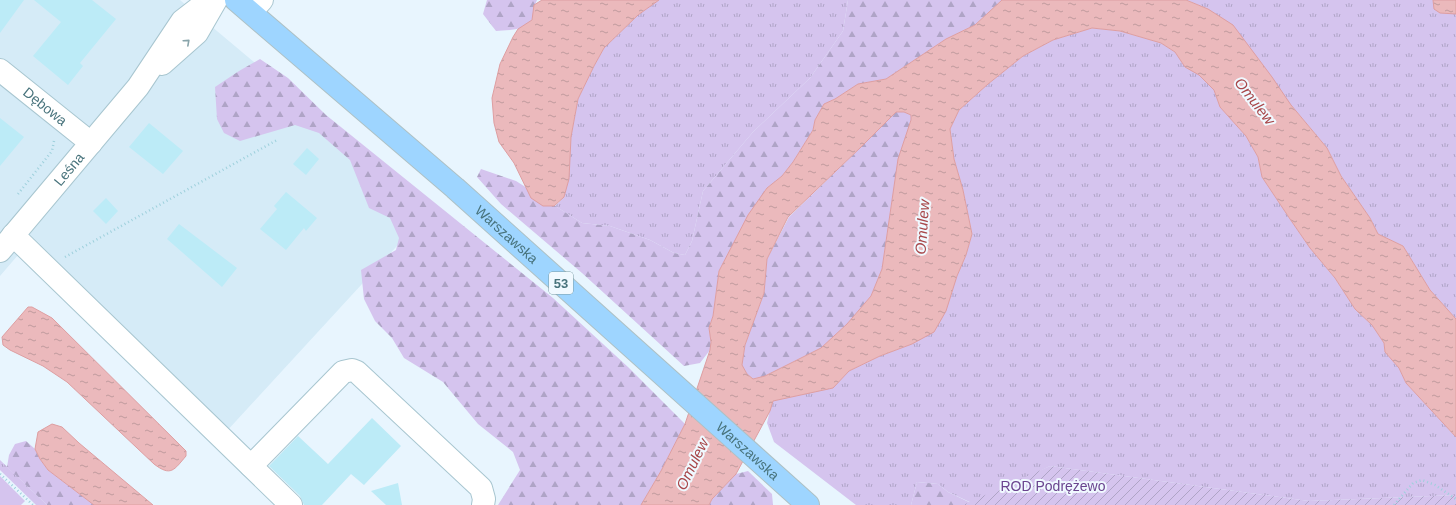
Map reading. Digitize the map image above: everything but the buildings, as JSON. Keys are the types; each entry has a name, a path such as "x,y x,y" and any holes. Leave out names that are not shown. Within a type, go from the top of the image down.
{"main road":[{"name":"Warszawska","path":"250,4 808,505"}],"street":[{"name":"Leśna","path":"7,243 138,87 182,21 209,0"},
{"name":"Leśna","path":"138,87 197,33 216,0"},
{"name":"Dębowa","path":"0,70 91,143"},
{"path":"7,243 48,269 291,505"},
{"path":"251,466 343,372 352,370 357,372 481,488 484,499 483,505"}],"path":[{"path":"14,198 52,150 55,139"},
{"path":"48,269 66,257 277,140"},
{"path":"0,474 33,505"},
{"path":"1394,505 1413,483 1422,480 1435,485 1456,499"}],"shaded area":[{"path":"0,0 180,0 430,210 214,445 18,255 0,276"}],"green space":[{"path":"487,0 537,0 532,19 526,26 511,30 496,31 483,14"},
{"path":"659,0 848,0 843,31 810,78 753,132 703,191 692,241 685,255 674,253 650,240 610,226 582,223 555,206 564,197 571,137 578,99 594,66 604,48 638,15"},
{"path":"848,0 1002,0 975,25 946,39 886,79 858,84 835,99 824,104 815,120 813,130 793,162 782,176 767,188 719,271 713,316 709,328 711,342 710,350 700,363 684,366 582,273 501,204 477,177 481,169 516,181 582,223 610,226 650,240 674,253 685,255 692,241 703,191 753,132 810,78 843,31"},
{"path":"1186,0 1456,0 1456,319 1430,290 1403,246 1378,234 1370,218 1341,176 1327,148 1313,131 1208,9"},
{"path":"1092,28 1120,31 1161,43 1175,52 1185,67 1199,74 1214,90 1220,107 1246,136 1258,157 1262,177 1310,248 1335,278 1355,309 1372,325 1384,343 1385,352 1399,368 1406,383 1456,437 1456,495 1309,501 1050,466 974,504 948,492 938,484 917,482 911,505 856,505 774,442 767,423 772,401 832,388 849,371 880,356 912,344 957,276 966,255 972,234 963,190 954,159 950,129 959,110 1023,56 1053,40"},
{"path":"260,59 288,78 326,115 553,298 628,367 685,424 661,471 641,505 498,505 520,470 513,452 478,424 443,382 404,358 392,338 375,321 364,299 361,270 396,250 399,238 390,218 369,208 350,160 319,133 295,125 240,141 224,133 217,119 215,87"},
{"path":"896,112 904,112 911,115 911,120 892,201 882,269 871,296 847,324 821,348 765,376 753,379 747,374 742,365 745,345 764,293 767,259 789,217"},
{"path":"26,441 35,449 48,470 94,505 47,505 7,467 9,455 15,444"},
{"path":"0,460 47,505 36,505 0,470"},
{"name":"ROD Podrężewo","path":"1050,466 1309,501 1456,495 1456,505 963,505"},
{"path":"748,471 772,494 773,505 709,505 712,499 736,474"},
{"path":"0,476 25,501 21,505 0,505"},
{"path":"917,482 938,484 948,492 975,505 911,505"}],"water":[{"path":"542,0 659,0 638,15 604,48 594,66 578,99 571,137 569,179 564,197 554,206 543,206 531,198 514,163 499,142 494,123 492,98 500,64 513,37 518,29 532,20 534,5"},
{"name":"Omulew","path":"1002,0 1186,0 1208,9 1233,25 1291,105 1327,148 1341,176 1370,218 1378,234 1403,246 1430,290 1456,319 1456,437 1406,383 1399,368 1385,352 1384,343 1372,325 1355,309 1335,278 1310,248 1262,177 1258,157 1246,136 1220,107 1214,90 1199,75 1185,67 1175,52 1161,43 1120,31 1092,28 1053,40 1023,56 959,110 950,129 954,159 963,190 972,234 946,311 934,332 912,344 880,356 849,371 833,388 773,401 770,411 736,474 712,499 709,505 641,505 661,471 685,424 710,350 711,342 709,328 713,316 719,271 748,215 767,188 782,176 793,162 813,130 815,120 824,104 835,99 858,84 886,79 946,39 975,25","holes":["896,112 904,112 911,115 911,120 898,159 882,269 871,296 847,324 821,348 765,376 753,379 747,374 742,365 745,345 764,293 767,259 788,217"]},
{"path":"1433,0 1456,0 1456,14 1440,13 1434,9"},
{"path":"28,307 32,307 52,318 186,451 186,456 175,468 168,471 154,464 67,382 43,366 3,345 2,337"},
{"path":"52,424 62,427 153,505 94,505 48,470 35,449 38,432"}]}
